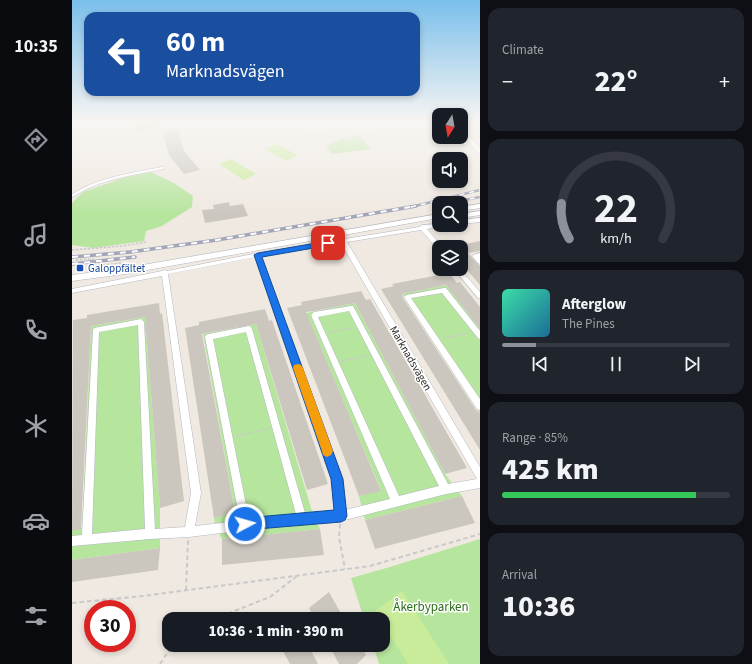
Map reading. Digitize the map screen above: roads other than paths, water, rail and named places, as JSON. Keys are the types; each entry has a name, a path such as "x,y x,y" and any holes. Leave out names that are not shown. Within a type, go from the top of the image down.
{"street":[{"path":"468,208 480,206"},
{"path":"468,214 480,212"},
{"path":"423,219 426,216 432,214"},
{"path":"72,278 125,271 432,218"},
{"path":"468,221 480,220"},
{"path":"72,290 258,255 432,226"},
{"path":"422,227 433,240"},
{"name":"Marknadsvägen","path":"343,241 480,476"},
{"path":"258,255 337,479 341,516"},
{"path":"480,255 475,256 480,262"},
{"path":"72,273 184,260"},
{"path":"165,272 196,493 189,532"},
{"path":"463,276 480,296"},
{"path":"478,334 444,290 407,297 480,406"},
{"path":"396,501 314,315 351,308 446,489"},
{"path":"87,539 96,330 141,322 150,534"},
{"path":"245,524 209,337 249,329 275,427 302,518"},
{"path":"72,541 189,532 302,518 341,516 446,489 480,483"}],"lane":[{"path":"72,196 90,187 127,175 163,168"}],"railway":[{"path":"413,207 480,190"},
{"path":"468,199 480,197"},
{"path":"72,257 130,252 217,240 413,207"},
{"path":"72,264 135,257"}],"place":[{"name":"Galoppfältet","path":"80,268"}],"park label":[{"name":"Åkerbyparken","path":"431,606"}]}
